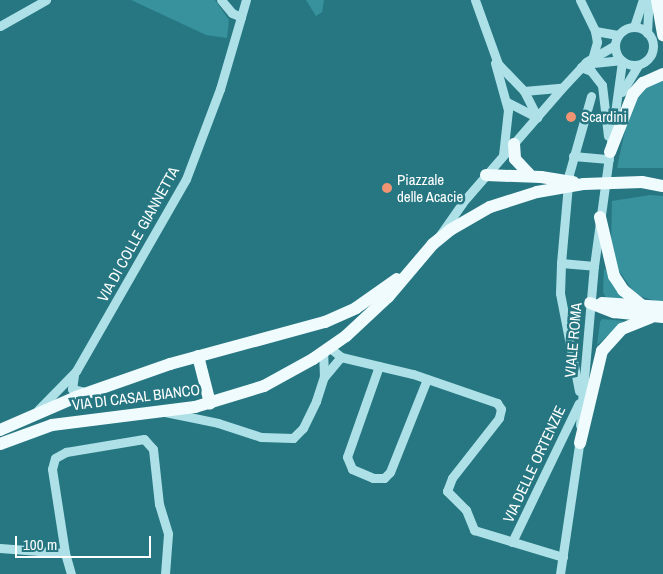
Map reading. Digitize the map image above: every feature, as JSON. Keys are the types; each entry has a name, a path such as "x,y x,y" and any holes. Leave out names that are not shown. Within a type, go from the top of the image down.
{"main road":[{"path":"657,0 663,35"},
{"path":"609,156 633,94 643,83 663,74"},
{"path":"514,144 515,159 535,175"},
{"path":"486,175 535,175 584,184 657,181"},
{"name":"VIA DI CASAL BIANCO","path":"0,444 57,424 165,412 210,403 255,390 327,350 388,298 433,244 480,211 537,192 584,184"},
{"path":"600,217 614,276 623,290 643,306"},
{"name":"VIA DI CASAL BIANCO","path":"0,430 34,414 93,391 198,356 325,322 356,308 414,268"},
{"path":"590,304 663,306"},
{"path":"590,304 608,310 657,317"},
{"path":"580,443 602,351 622,329 657,317"},
{"path":"198,356 210,403"}],"street":[{"path":"0,26 46,0"},
{"path":"222,0 232,13 241,16"},
{"name":"VIA DI COLLE GIANNETTA","path":"34,414 76,371 186,179 220,89 246,0"},
{"path":"475,0 492,48 507,102 508,127 503,155"},
{"path":"580,0 595,31 597,42 592,59"},
{"path":"595,31 618,35 634,27 644,0"},
{"path":"581,67 598,62 621,61 638,65 647,60 652,52 652,42 647,33 649,0"},
{"path":"634,27 647,33"},
{"path":"433,244 486,175 562,88 581,67 592,59 609,52 614,46 618,35"},
{"path":"614,46 621,61"},
{"path":"492,48 504,72 524,91 537,117"},
{"name":"VIALE ROMA","path":"560,574 580,443 581,398 594,266 621,61"},
{"name":"VIALE ROMA","path":"615,108 638,65"},
{"path":"573,156 609,156 602,86 592,71 581,67"},
{"path":"524,91 562,88"},
{"path":"581,398 560,293 565,202 573,156 591,96"},
{"path":"507,102 537,117"},
{"path":"561,264 594,266"},
{"path":"165,412 218,423 260,437 290,439 300,432 310,415 324,377 327,350 341,357 427,379 494,401 501,407 499,418 447,489 466,510 474,530 562,557"},
{"path":"324,377 341,357"},
{"path":"379,366 346,457 352,469 373,478 384,478 390,472 427,379"},
{"path":"76,371 72,389 77,392 93,391"},
{"name":"VIA DELLE ORTENZIE","path":"512,542 581,398"},
{"path":"71,574 52,469 55,458 66,452 141,439 149,442 153,449 159,504 169,538 165,574"},
{"path":"0,548 66,553"}],"shaded area":[{"path":"131,0 215,0 229,20 227,38 206,35"},
{"path":"306,0 324,0 322,12 316,16"},
{"path":"663,79 663,168 617,168 630,106 639,92"},
{"path":"650,195 663,196 663,302 636,295 614,264 611,247 612,201"},
{"path":"604,268 627,299 606,298 603,292"},
{"path":"602,319 624,321 597,345 600,322"}],"place":[{"name":"Scardini","path":"571,117"},
{"name":"Piazzale delle Acacie","path":"387,188"}]}
